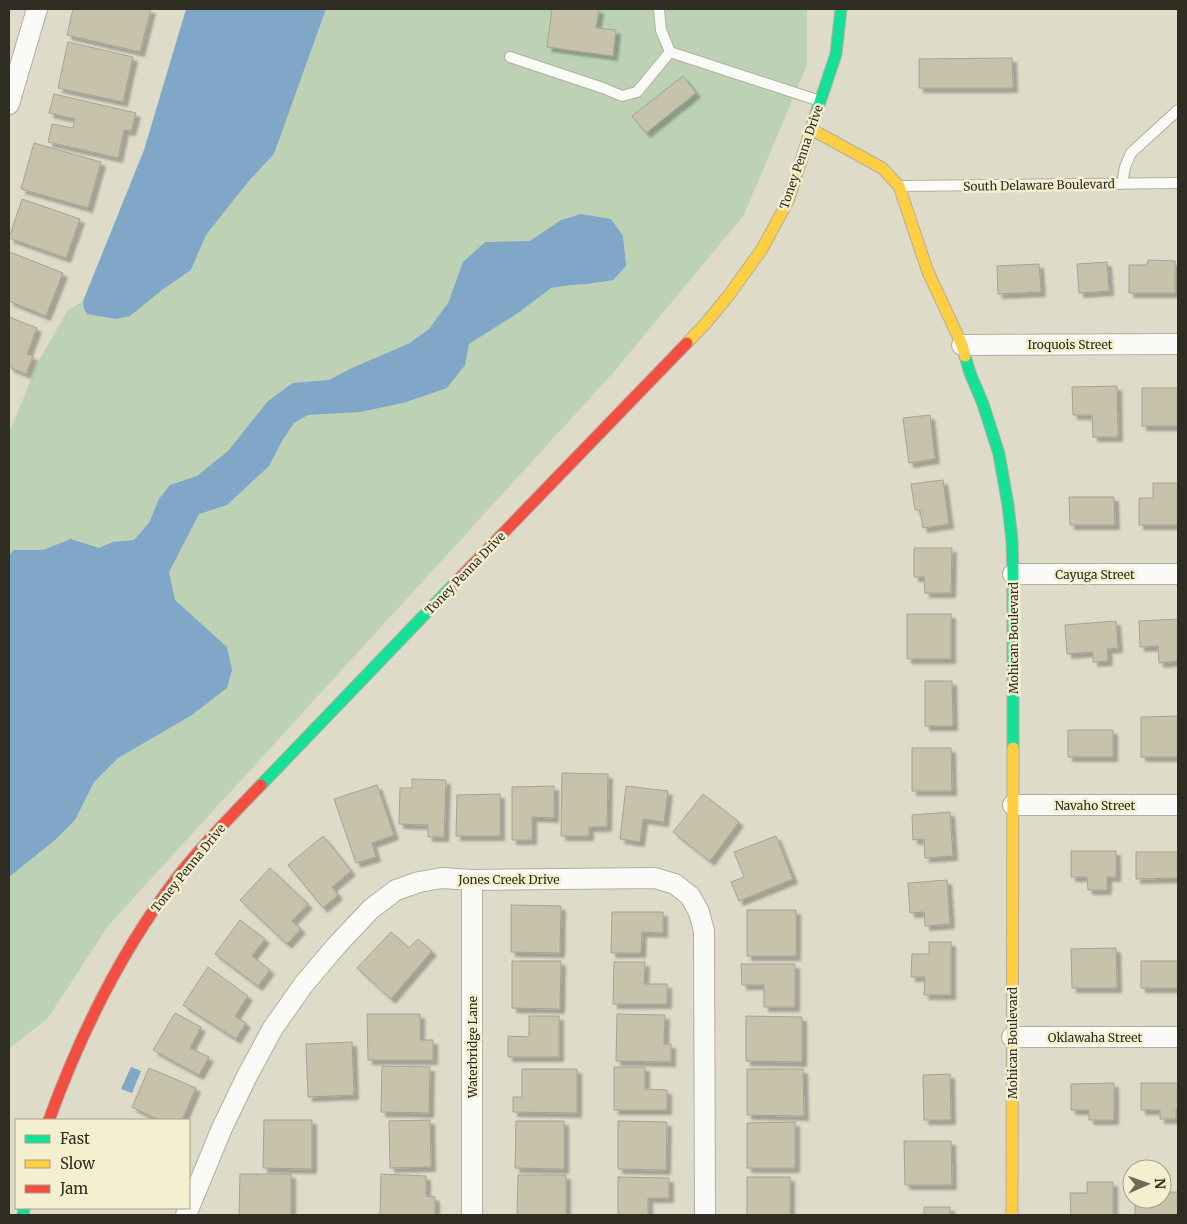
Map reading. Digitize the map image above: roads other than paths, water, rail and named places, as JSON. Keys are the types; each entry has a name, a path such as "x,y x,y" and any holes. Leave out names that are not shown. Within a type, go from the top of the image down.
{"street":[{"path":"9,104 37,9"},
{"name":"Toney Penna Drive","path":"49,1119 61,1084 85,1028 112,975 144,923 180,874 219,828 706,323 730,295 762,249 788,201 836,54 841,9"},
{"name":"Mohican Boulevard","path":"812,129 882,168 899,186 928,272 962,345 999,454 1008,505 1013,574 1012,1215"},
{"name":"Iroquois Street","path":"962,345 1178,344"},
{"name":"Cayuga Street","path":"1013,574 1178,574"},
{"name":"Navaho Street","path":"1013,805 1178,805"},
{"name":"Jones Creek Drive","path":"190,1205 222,1128 247,1076 274,1028 304,984 323,961 371,909 396,890 419,882 442,878 472,880 655,878 674,884 690,896 700,912 704,931 705,1215"},
{"name":"Waterbridge Lane","path":"472,880 472,1215"},
{"name":"Oklawaha Street","path":"1012,1037 1178,1037"}],"lane":[{"path":"659,9 661,30 670,52 821,102"},
{"path":"510,57 622,96 638,92 670,52"},
{"path":"1122,184 1125,167 1131,153 1178,110"},
{"name":"South Delaware Boulevard","path":"899,186 1178,183"}],"water":[{"path":"186,9 326,9 274,154 248,182 206,235 191,270 130,316 116,319 87,314 83,301 144,150"},
{"path":"581,214 611,219 623,236 626,266 613,280 551,288 518,313 469,344 465,365 447,388 403,403 360,412 308,415 294,423 269,466 227,505 199,514 169,572 175,600 227,647 232,670 227,688 192,715 118,758 94,782 75,820 55,840 9,877 9,555 14,550 43,550 71,539 99,548 113,542 134,540 149,523 159,499 170,485 197,476 228,451 268,401 293,383 329,380 410,343 429,329 448,303 463,262 485,242 530,241 561,220"},
{"path":"131,1067 141,1071 132,1093 121,1089"}]}
